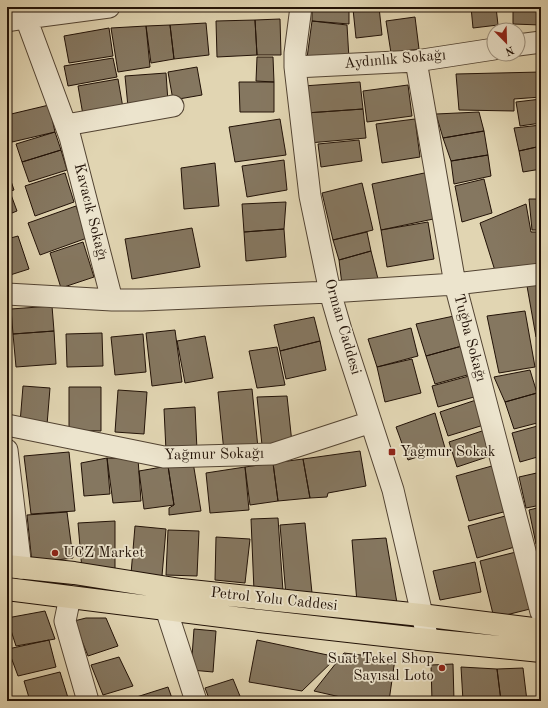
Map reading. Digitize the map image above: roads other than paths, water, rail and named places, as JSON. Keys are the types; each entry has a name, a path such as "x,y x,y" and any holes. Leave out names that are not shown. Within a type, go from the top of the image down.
{"main road":[{"name":"Petrol Yolu Caddesi","path":"14,567 74,574 181,590 421,615 541,630"},
{"name":"Petrol Yolu Caddesi","path":"7,589 267,622 541,651"}],"street":[{"path":"17,20 109,7"},
{"name":"Orman Caddesi","path":"301,7 295,53 295,67 310,196 330,292 393,490 428,640"},
{"name":"Kavacık Sokağı","path":"17,20 66,125 112,300"},
{"path":"526,44 541,42"},
{"name":"Aydınlık Sokağı","path":"295,67 416,61 486,50"},
{"name":"Tuğba Sokağı","path":"416,61 455,284 541,612"},
{"path":"66,125 173,106"},
{"path":"7,294 112,300 150,300 330,292 455,284 541,274"},
{"name":"Yağmur Sokağı","path":"7,425 164,457 273,454 371,422"},
{"path":"7,450 14,567"},
{"path":"70,597 65,620 88,701"},
{"path":"166,609 196,701"}],"place":[{"name":"Yağmur Sokak","path":"392,452"},
{"name":"UCZ Market","path":"55,553"},
{"name":"Suat Tekel Shop Sayısal Loto","path":"442,668"}]}
